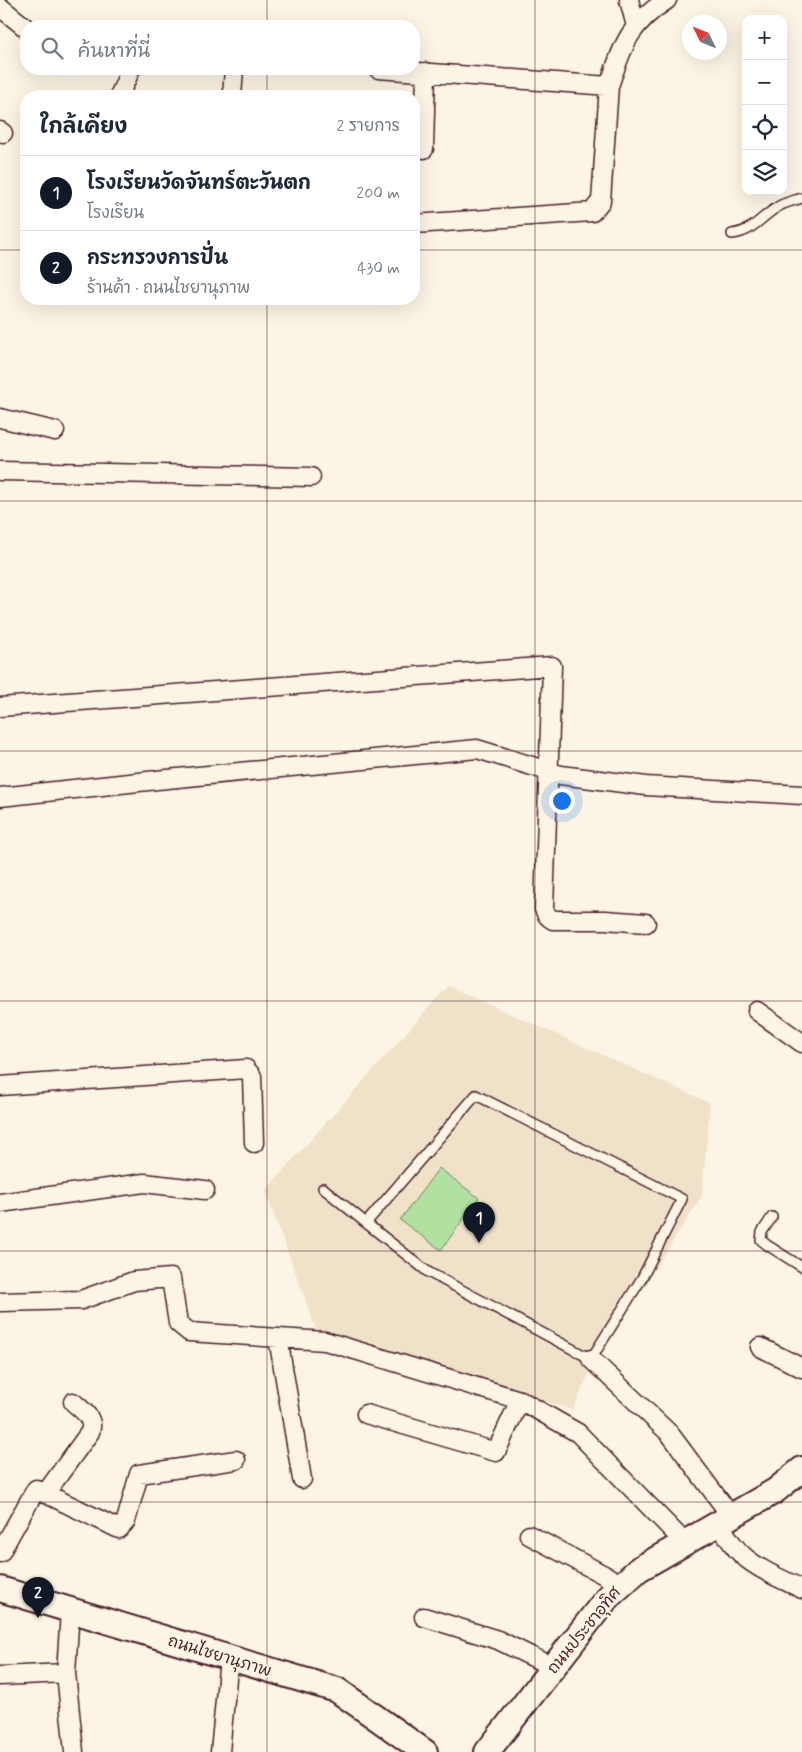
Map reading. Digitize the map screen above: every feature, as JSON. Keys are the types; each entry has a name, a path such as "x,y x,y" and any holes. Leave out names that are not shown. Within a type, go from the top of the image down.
{"street":[{"path":"629,0 636,26"},
{"path":"420,224 592,212 601,201 609,86 623,45 650,10 667,0"},
{"path":"0,7 20,23"},
{"path":"420,72 609,86"},
{"path":"424,149 426,72"},
{"path":"122,90 128,75"},
{"path":"232,90 234,75"},
{"path":"0,418 55,431"},
{"path":"0,471 311,477"},
{"path":"0,707 552,666 545,914 553,920 605,920 646,923"},
{"path":"0,797 477,749 561,775 646,786 802,795"},
{"path":"756,1011 802,1043"},
{"path":"0,1086 246,1069 252,1076 254,1143"},
{"path":"0,1203 144,1183 205,1190"},
{"path":"0,1302 81,1300 134,1281 170,1278 178,1322 189,1332 326,1341 520,1400 578,1433 685,1543"},
{"path":"278,1338 302,1479"},
{"path":"760,1347 802,1368"},
{"path":"591,1359 670,1434 725,1520 735,1547 757,1566 802,1589"},
{"path":"366,1414 496,1452 520,1400"},
{"path":"45,1494 90,1432 92,1426 92,1422 84,1412 72,1402"},
{"path":"0,1553 36,1488 119,1529 126,1521 139,1474 236,1460"},
{"name":"ถนนประชาอุทิศ","path":"487,1752 607,1598 621,1584 639,1569 775,1491 802,1468"},
{"path":"529,1535 621,1584"},
{"name":"ถนนไชยานุภาพ","path":"0,1589 337,1690 425,1752"},
{"path":"70,1611 66,1674 74,1752"},
{"path":"424,1618 498,1640 553,1667"},
{"path":"220,1752 229,1658"},
{"path":"0,1676 66,1674"}],"lane":[{"path":"732,234 755,226 775,208 785,202 802,198"},
{"path":"323,1188 366,1223 428,1272 591,1359 642,1278 682,1199 476,1095 366,1223"},
{"path":"772,1217 762,1232 761,1240 802,1267"}],"shaded area":[{"path":"448,986 710,1103 702,1196 602,1352 585,1382 573,1410 316,1329 265,1191"}],"green space":[{"path":"439,1168 479,1198 441,1250 400,1220"}],"place":[{"name":"โรงเรียนวัดจันทร์ตะวันตก","path":"479,1243"},
{"name":"กระทรวงการปั่น","path":"38,1618"}]}
